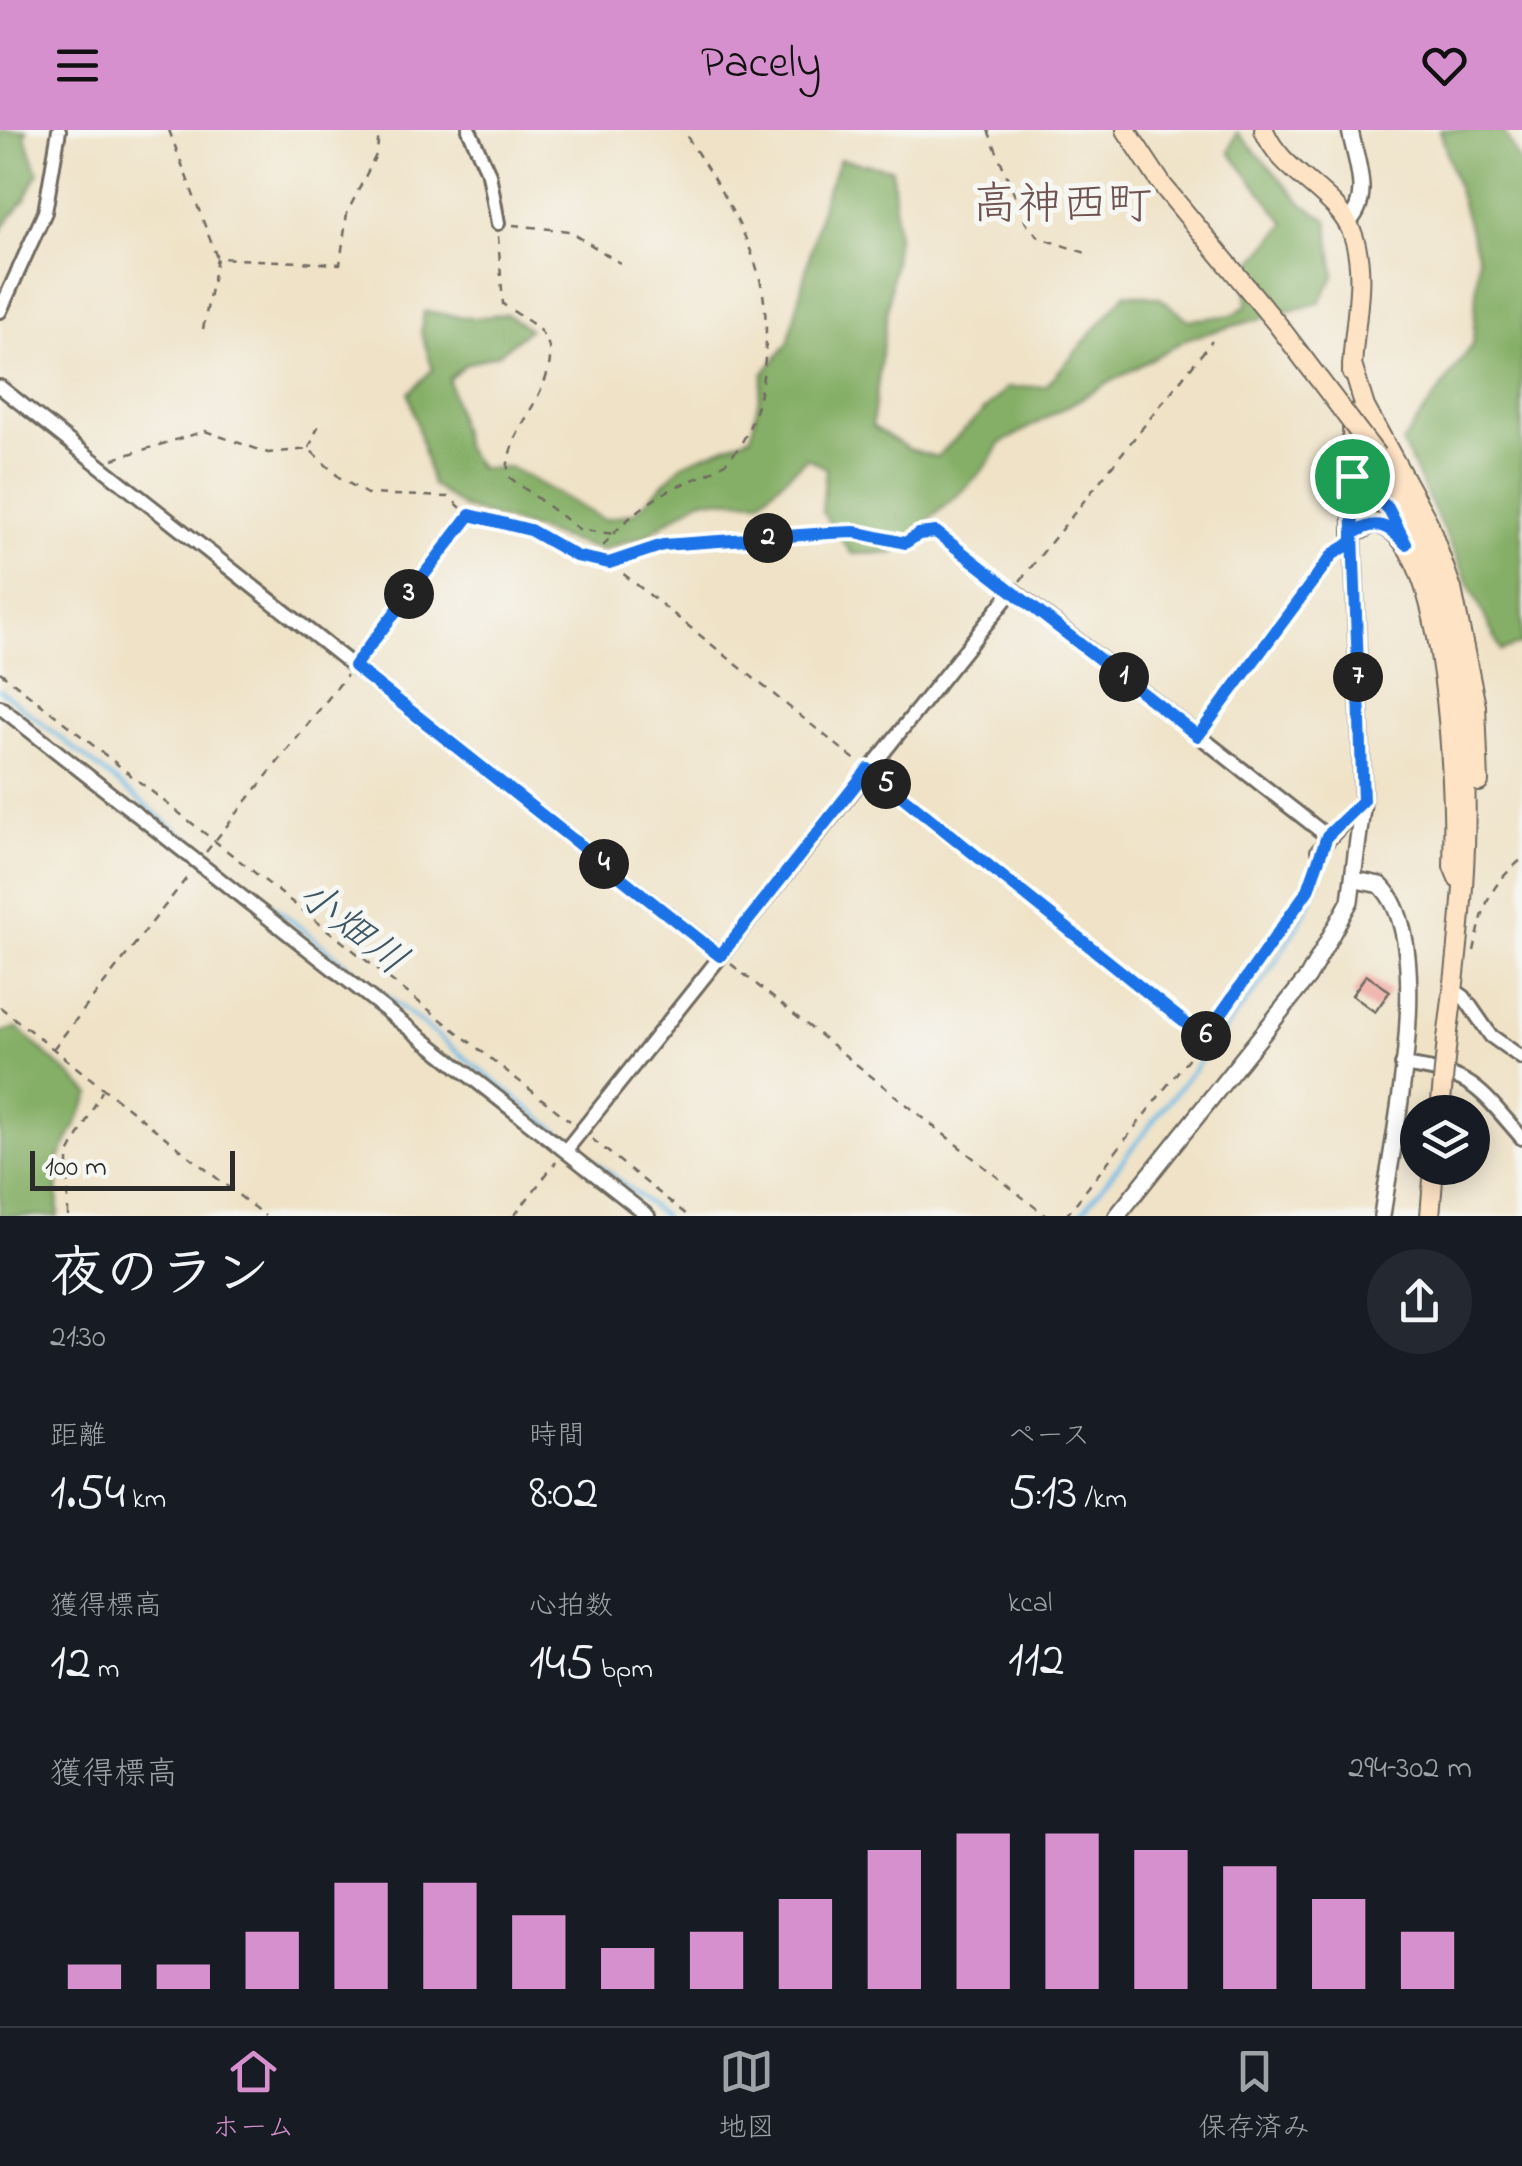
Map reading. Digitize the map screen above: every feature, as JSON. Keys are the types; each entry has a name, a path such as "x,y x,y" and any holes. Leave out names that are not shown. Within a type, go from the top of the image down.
{"main road":[{"path":"1126,130 1163,186 1278,325 1377,456 1418,538 1450,638 1463,709 1469,815 1442,1095"},
{"path":"1264,130 1278,154 1347,224 1356,250 1353,538"},
{"path":"1352,365 1365,407 1428,522 1462,627 1478,734 1479,798 1469,815"},
{"path":"1352,476 1388,508 1406,544 1434,629 1446,689 1455,793 1454,866 1463,889"},
{"path":"1353,538 1373,523 1382,524 1406,544"},
{"path":"1430,1216 1433,1185"}],"street":[{"path":"0,311 45,212 59,130"},
{"path":"469,130 489,174 498,223"},
{"path":"1347,224 1359,212 1362,198 1350,130"},
{"path":"0,388 720,956"},
{"path":"1118,1216 1308,977 1336,930 1356,880 1363,801 1353,538"},
{"path":"566,1150 1013,590 1327,836"},
{"path":"0,707 648,1216"},
{"path":"1318,851 1327,836 1363,801"},
{"path":"1356,880 1380,885 1400,920 1412,992 1382,1216"},
{"path":"1454,990 1464,997 1490,1036 1522,1058"},
{"path":"1402,1064 1453,1072 1470,1082 1522,1138"}],"path":[{"path":"169,130 217,258 203,330"},
{"path":"217,258 340,264 347,213 378,153 379,130"},
{"path":"596,560 601,547 664,493 721,466 752,426 761,394 765,308 758,271 730,206 683,130"},
{"path":"988,130 1026,223 1040,238 1092,254"},
{"path":"615,534 580,530 509,478 508,452 540,396 549,355 543,333 503,304 498,223 569,231 620,263"},
{"path":"609,563 663,545 855,532 905,543 919,534 936,532 1013,590 1212,341"},
{"path":"309,449 320,422"},
{"path":"97,464 205,432 268,453 309,449 340,478 368,494 448,497 470,515 530,530 576,556 609,563 1204,1038"},
{"path":"53,1049 470,515"},
{"path":"1198,736 1333,554 1353,538"},
{"path":"0,672 688,1216"},
{"path":"1066,1216 1204,1038 1308,890 1318,851"},
{"path":"1472,964 1486,898 1495,882 1522,859"},
{"path":"720,956 1046,1216"},
{"path":"0,1006 265,1216"},
{"path":"68,1216 68,1156 104,1089"},
{"path":"514,1216 566,1150"}],"green space":[{"path":"0,130 27,130 25,136 38,173 25,199 0,231"},
{"path":"1440,130 1503,130 1522,167 1522,644 1501,651 1402,443 1473,344 1478,257"},
{"path":"1237,132 1304,205 1327,220 1335,275 1319,303 1189,338 1000,444 978,476 894,553 852,554 822,512 826,468 807,458 760,501 702,499 645,536 600,550 463,507 432,485 409,393 433,369 421,332 424,312 473,318 507,314 529,329 499,354 466,364 449,379 464,447 480,469 510,467 604,520 636,512 684,463 751,436 764,373 788,343 824,197 840,159 892,169 897,238 872,426 909,449 937,457 1007,388 1046,386 1126,293 1160,298 1189,320 1233,315 1247,305 1247,269 1286,224 1229,152"},
{"path":"17,1028 91,1094 57,1162 58,1216 0,1216 0,1033"}],"building":[{"path":"1366,975 1390,991 1375,1012 1352,995"}],"waterway":[{"name":"小畑川","path":"0,690 569,1140"},
{"path":"1079,1216 1266,977 1306,912 1325,860"},
{"name":"小畑川","path":"576,1146 664,1216"}],"district":[{"name":"高神西町","path":"1062,207"}],"route":[{"path":"1352,476 1388,508 1406,544 1382,524 1373,523 1353,534 1363,801 1327,836 1318,851 1308,890 1204,1038 868,769 720,956 354,666 470,515 530,530 576,556 609,563 663,545 855,532 905,543 919,534 936,532 950,538 1198,736 1333,554 1353,542 1352,476"}]}
